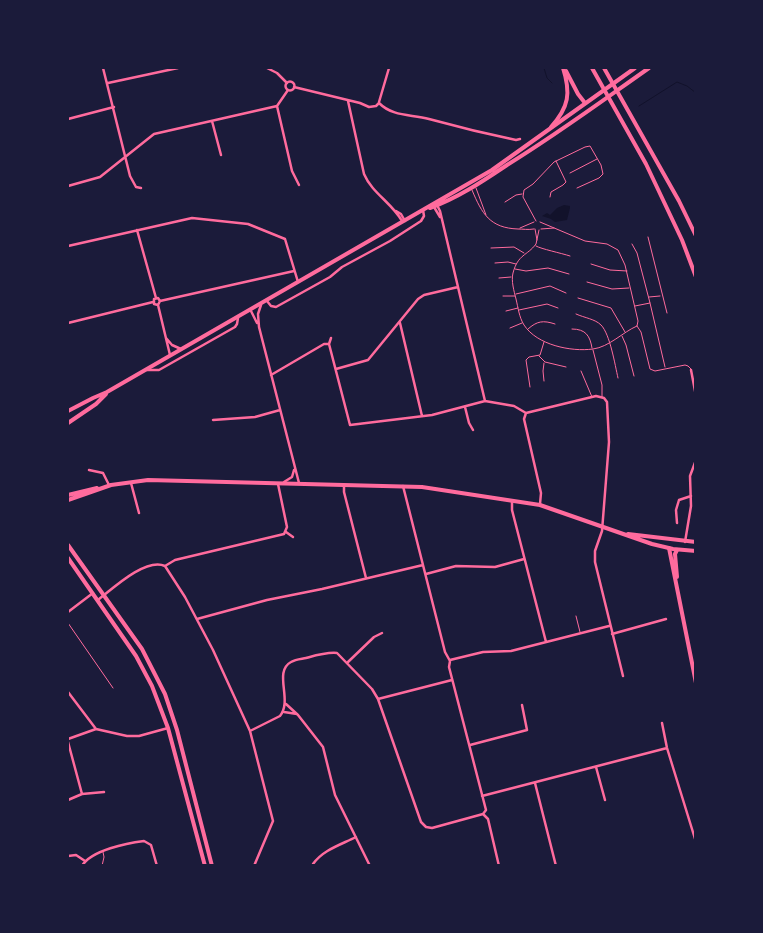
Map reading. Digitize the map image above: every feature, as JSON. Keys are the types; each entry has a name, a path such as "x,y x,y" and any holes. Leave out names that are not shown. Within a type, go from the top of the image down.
{"main road":[{"path":"564,68 575,90 585,103 596,106"},
{"path":"551,127 562,115 566,104 568,89 564,68"},
{"path":"592,68 646,164 682,240 696,277"},
{"path":"604,68 679,201 696,236"},
{"path":"435,205 471,181 508,160 633,68"},
{"path":"628,82 632,78 633,68"},
{"path":"68,411 108,392 423,210 473,187 545,142 649,68"},
{"path":"471,181 473,187"},
{"path":"68,423 96,404 108,392"},
{"path":"68,495 111,485 165,480 403,486 540,505 640,540 677,550 694,551"},
{"path":"69,500 104,487"},
{"path":"621,533 696,542"},
{"path":"678,594 675,557 677,550 686,542"},
{"path":"68,545 142,650 165,694 177,730 212,866"},
{"path":"669,548 696,683"},
{"path":"68,558 131,648 148,676 168,728 205,866"},
{"path":"93,593 99,589"}],"street":[{"path":"103,68 132,183 136,187 141,188"},
{"path":"108,83 178,68"},
{"path":"267,68 277,73 287,83 288,90"},
{"path":"68,186 100,177 154,134 277,106 288,90 294,88 360,103 369,107 376,106 379,103 389,68"},
{"path":"287,83 292,82 294,88"},
{"path":"348,101 364,174 368,182 401,214 404,222"},
{"path":"379,103 397,114 427,118 516,140 520,139"},
{"path":"277,106 292,171 299,185"},
{"path":"68,119 114,107"},
{"path":"212,121 221,155"},
{"path":"514,145 516,140"},
{"path":"435,205 440,211 486,401"},
{"path":"267,301 271,306 276,307 342,267 390,241 421,221 424,216 423,210"},
{"path":"68,246 187,218 248,224 285,239 293,270 299,283"},
{"path":"137,230 156,298 160,300 293,270"},
{"path":"336,369 368,360 418,299 424,295 458,287"},
{"path":"68,323 153,302 154,298 156,298"},
{"path":"160,300 158,305 170,355"},
{"path":"153,302 158,305"},
{"path":"261,305 258,314 259,327 299,483"},
{"path":"251,311 259,327"},
{"path":"146,370 160,370 235,327 238,318"},
{"path":"400,323 422,416"},
{"path":"165,336 172,345 181,349"},
{"path":"331,338 329,344 350,425 422,416 486,401 514,406 526,414 602,396 607,402 610,430 602,531 595,551 594,562 623,676"},
{"path":"271,375 324,344 329,344"},
{"path":"691,370 696,396"},
{"path":"465,407 473,430"},
{"path":"213,420 254,417 280,410"},
{"path":"526,414 524,419 541,493 540,505"},
{"path":"686,542 690,519 690,476 696,460"},
{"path":"284,483 292,477 294,469"},
{"path":"89,470 103,473 111,485"},
{"path":"104,487 107,481"},
{"path":"131,482 139,513"},
{"path":"165,566 175,560 281,536 286,532 287,527 278,482"},
{"path":"344,484 344,492 366,578"},
{"path":"403,486 445,652 450,660 449,667 452,680 486,810 484,814"},
{"path":"677,523 678,500 691,496"},
{"path":"512,500 512,510 546,642"},
{"path":"286,532 293,537"},
{"path":"426,574 456,566 496,567 524,559"},
{"path":"98,600 144,567 159,564 165,566 181,589 213,650 250,731 273,821 254,866"},
{"path":"197,618 267,600 423,565"},
{"path":"68,612 93,593"},
{"path":"612,634 666,619"},
{"path":"450,660 482,652 511,651 609,626"},
{"path":"348,662 374,636 382,634"},
{"path":"250,731 280,716 284,712 286,704 283,674 287,665 292,661 330,652 337,653 348,662 372,689 378,699 421,822 426,828 484,814"},
{"path":"378,699 452,680"},
{"path":"68,692 96,729"},
{"path":"286,704 298,715 323,747 336,795 370,866"},
{"path":"470,745 526,730 522,705"},
{"path":"284,712 298,715"},
{"path":"662,723 667,748 696,842"},
{"path":"82,794 68,740 96,729 127,736 139,736 168,728"},
{"path":"482,796 667,748"},
{"path":"596,767 605,800"},
{"path":"535,783 556,866"},
{"path":"68,800 82,794 104,792"},
{"path":"484,814 488,819 499,866"},
{"path":"313,864 318,857 329,850 356,837"},
{"path":"82,866 90,856 125,844 147,842 152,847 157,866"},
{"path":"68,856 76,855 85,861"}],"lane":[{"path":"523,194 524,190 533,184 556,161 588,146 592,148 598,159 602,169 602,176 577,188"},
{"path":"570,173 598,159"},
{"path":"550,197 551,192 566,182 556,161"},
{"path":"473,187 487,218"},
{"path":"473,187 480,210 494,224 517,229 534,229 537,241"},
{"path":"505,202 516,195 523,194"},
{"path":"523,194 536,221"},
{"path":"517,229 534,222"},
{"path":"540,222 585,241 614,246 622,256 638,322 637,326 641,332 649,368 655,370 685,365 691,370"},
{"path":"555,228 540,229 535,245 524,253 516,264 512,277 518,309 523,323 528,330 544,341 572,348 593,349 637,326"},
{"path":"648,237 667,313"},
{"path":"632,244 637,253 666,368"},
{"path":"535,245 539,248 570,256"},
{"path":"491,248 516,248 524,253"},
{"path":"495,263 508,262 516,264"},
{"path":"591,264 614,271 626,271"},
{"path":"515,268 526,271 548,268 568,274"},
{"path":"498,278 512,277"},
{"path":"587,282 612,289 630,288"},
{"path":"503,296 515,295 550,286 566,293"},
{"path":"648,297 662,296"},
{"path":"578,298 610,308 626,332"},
{"path":"634,307 650,303"},
{"path":"506,311 547,304 558,308"},
{"path":"576,314 602,326 609,342 618,378"},
{"path":"528,330 536,323 542,321 555,324"},
{"path":"510,328 523,323"},
{"path":"572,329 578,329 587,333 590,338 602,385 602,396"},
{"path":"622,335 634,376"},
{"path":"539,356 544,341"},
{"path":"539,356 545,362 566,367"},
{"path":"530,386 526,360 528,357 539,356"},
{"path":"544,381 542,371 545,362"},
{"path":"581,371 592,398"},
{"path":"576,616 580,633"},
{"path":"68,623 113,688"},
{"path":"102,866 103,852"}],"shaded area":[{"path":"564,205 570,206 567,220 555,222 542,216 547,213 550,215 557,208"}],"waterway":[{"path":"544,68 547,78 552,83"},
{"path":"639,106 677,82 687,86 696,93"}]}
